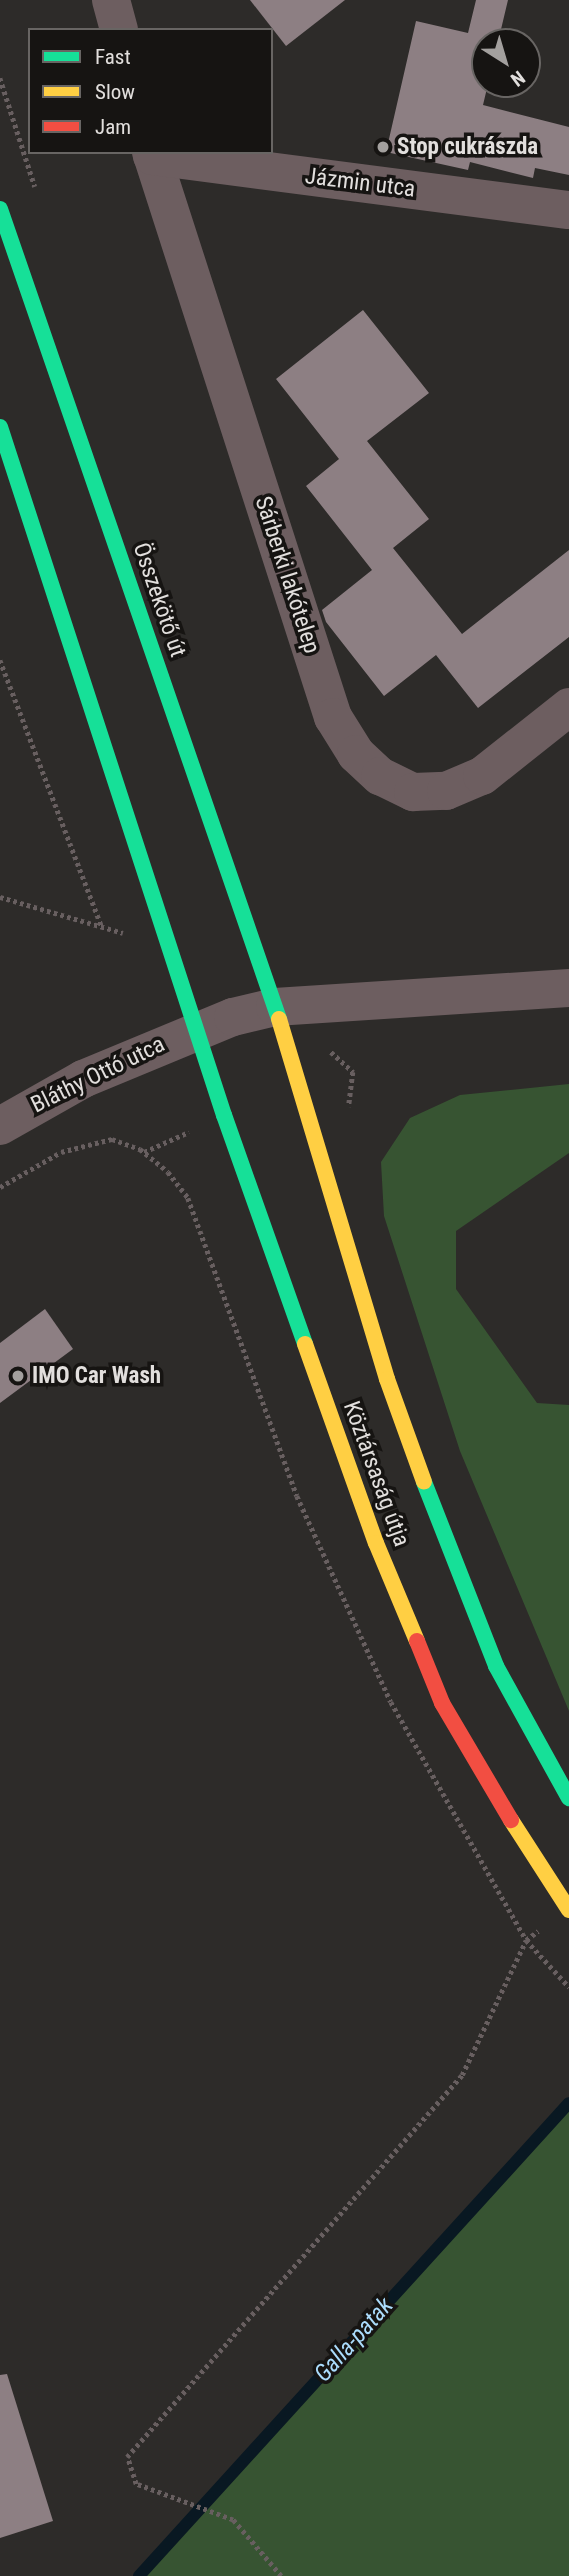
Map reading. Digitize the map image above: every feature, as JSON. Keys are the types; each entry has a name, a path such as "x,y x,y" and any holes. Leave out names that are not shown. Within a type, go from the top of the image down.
{"street":[{"path":"111,0 118,28"},
{"name":"Jázmin utca","path":"151,154 569,210"},
{"name":"Sárberki lakótelep","path":"151,154 333,717 356,754 380,776 413,792 446,790 482,776 569,707"},
{"name":"Összekötő út","path":"0,209 275,1007"},
{"path":"0,427 199,1028"},
{"name":"Bláthy Ottó utca","path":"0,1126 43,1098 199,1028 275,1007 569,988"},
{"name":"Köztársaság útja","path":"275,1007 387,1379 458,1576 496,1666 569,1798"},
{"name":"Köztársaság útja","path":"199,1028 224,1115 286,1293 407,1618 442,1703 526,1846 568,1909"}],"path":[{"path":"0,660 102,927"},
{"path":"0,897 171,946"},
{"path":"0,1186 61,1152 111,1139 140,1149 168,1172 188,1198 257,1391 344,1604 391,1702 526,1940 569,1987"},
{"path":"281,2576 233,2520 136,2484 127,2457 463,2075 526,1940 568,1909"}],"green space":[{"path":"569,1084 569,1153 456,1231 456,1289 537,1403 569,1405 569,1711 460,1451 384,1216 381,1162 410,1118 460,1095"},
{"path":"569,2103 569,2576 139,2576 150,2566"}],"building":[{"path":"250,0 345,0 286,46"},
{"path":"476,0 508,0 501,28 471,28 471,98 485,98 483,105 569,127 569,175 535,168 533,178 470,162 468,170 386,152 416,21 468,33"},
{"path":"363,310 429,393 367,441 429,519 393,548 462,634 569,550 569,637 478,708 436,655 384,696 326,622 322,610 372,570 306,486 339,459 276,379"},
{"name":"IMO Car Wash","path":"45,1309 73,1349 0,1403 0,1343"},
{"path":"7,2374 53,2521 0,2538 0,2375"}],"waterway":[{"name":"Galla-patak","path":"139,2576 569,2103"}],"traffic: fast":[{"path":"0,209 279,1019"},
{"path":"0,427 224,1115 305,1344"},
{"path":"424,1482 496,1666 569,1798"}],"traffic: slow":[{"path":"279,1019 387,1379 424,1482"},
{"path":"305,1344 376,1543 417,1641"},
{"path":"511,1820 569,1910"}],"traffic: jam":[{"path":"417,1641 442,1703 511,1820"}],"place":[{"name":"Stop cukrászda","path":"383,147"},
{"name":"IMO Car Wash","path":"18,1376"}]}
